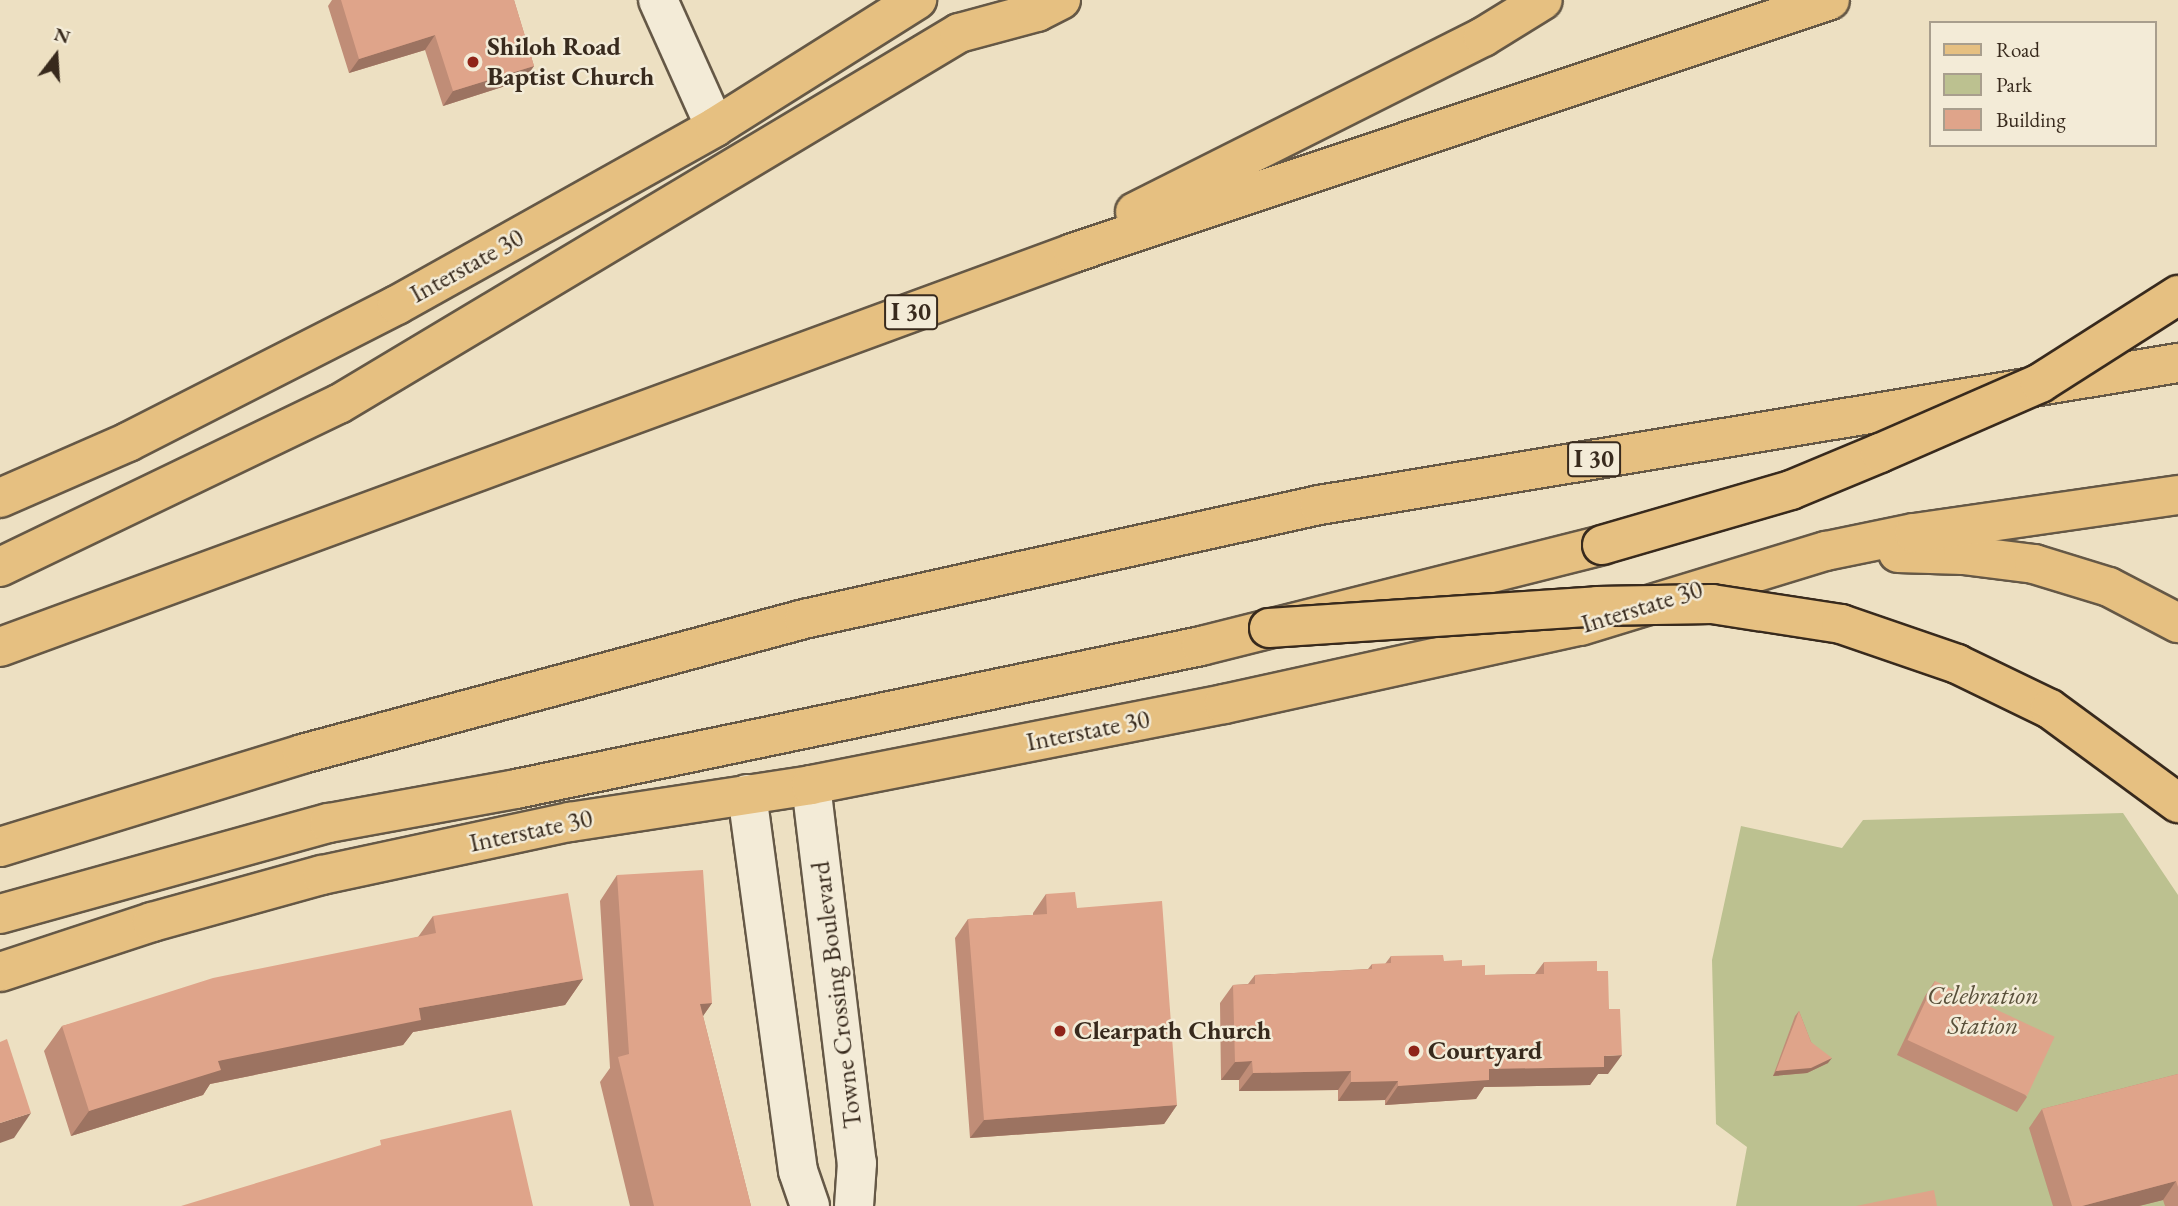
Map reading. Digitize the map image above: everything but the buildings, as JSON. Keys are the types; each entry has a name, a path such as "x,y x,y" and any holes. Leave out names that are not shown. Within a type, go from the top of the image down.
{"main road":[{"name":"Interstate 30","path":"0,498 128,442 397,305 715,127 916,0"},
{"path":"0,567 339,404 1010,0"},
{"path":"958,33 1037,12 1061,0"},
{"path":"1005,278 1483,37 1543,0"},
{"name":"I 30","path":"0,647 1005,278 1830,0"},
{"path":"0,914 329,823 710,749 1269,628 1602,545 1791,490 2040,383 2178,295"},
{"name":"I 30","path":"0,847 302,754 831,613 1319,505 2178,363"},
{"name":"Interstate 30","path":"0,972 152,922 322,875 570,822 811,785 1224,704 1580,626 1826,551 2048,512 2178,495"},
{"path":"1826,551 1963,555 2034,564 2109,587 2178,622"},
{"path":"1269,628 1597,606 1712,604 1841,624 1957,664 2050,709 2178,803"}],"street":[{"path":"658,0 715,127"},
{"name":"Towne Crossing Boulevard","path":"811,785 857,1163 854,1206"},
{"path":"747,794 798,1171 810,1206"}],"green space":[{"name":"Celebration Station","path":"2123,813 2178,895 2178,1206 1736,1206 1747,1147 1716,1124 1712,960 1741,826 1842,848 1863,820"}],"place":[{"name":"Shiloh Road Baptist Church","path":"473,62"},
{"name":"Clearpath Church","path":"1060,1031"},
{"name":"Courtyard","path":"1414,1051"}]}
